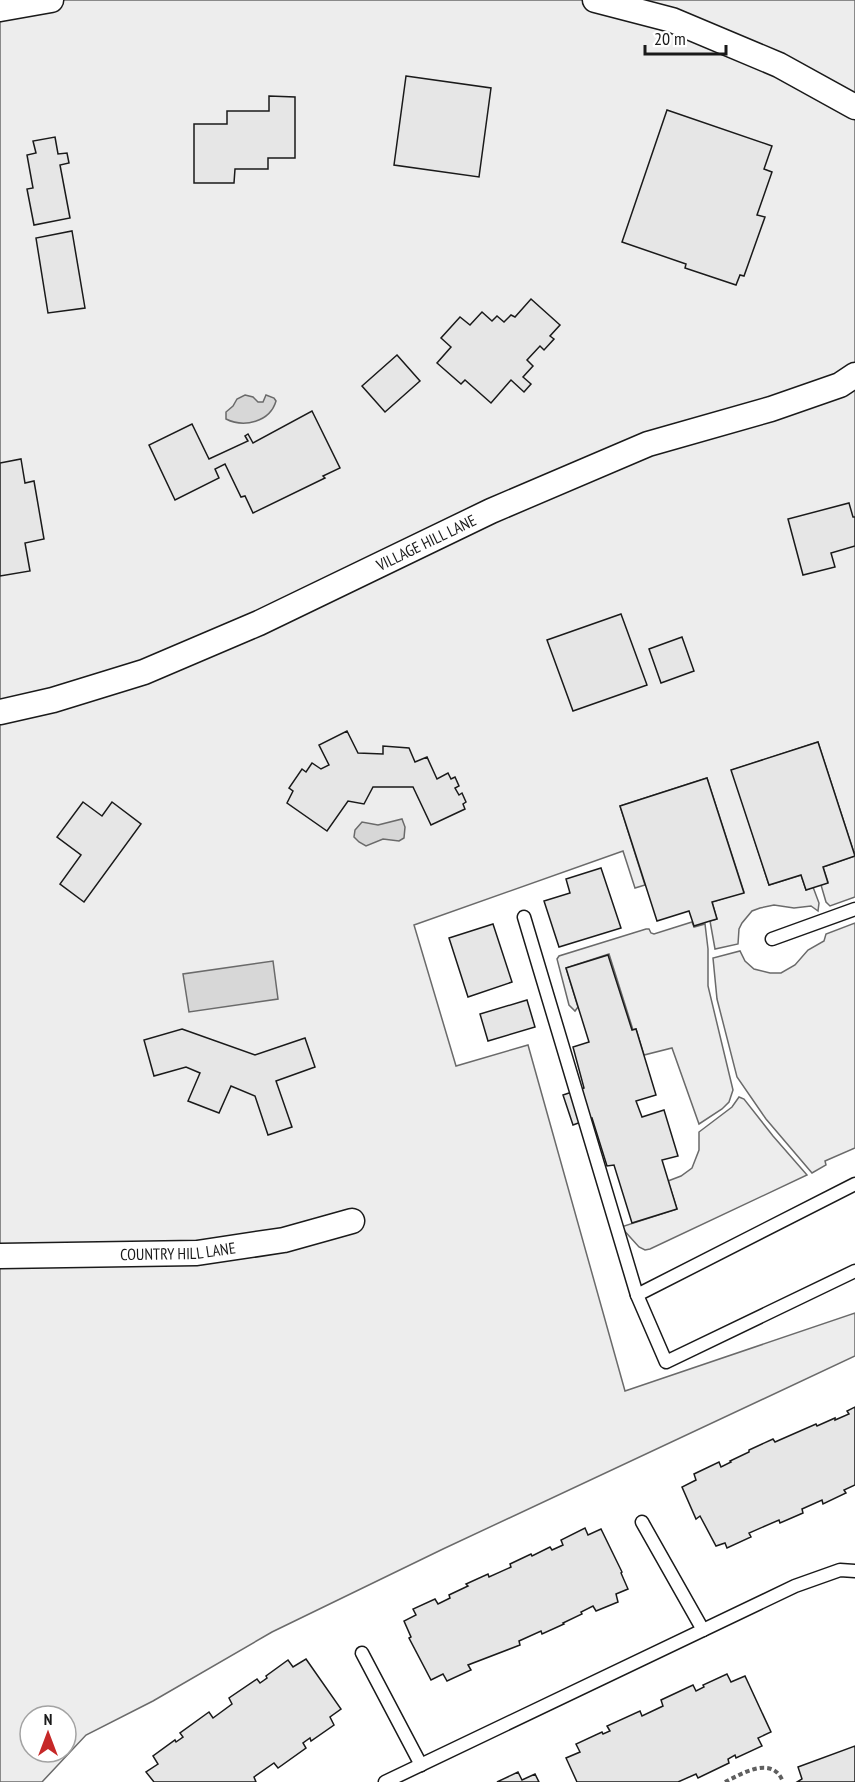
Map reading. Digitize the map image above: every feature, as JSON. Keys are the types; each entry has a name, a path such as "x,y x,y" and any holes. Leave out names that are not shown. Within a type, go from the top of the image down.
{"street":[{"path":"0,9 51,0"},
{"path":"595,0 672,20 779,65 855,107"},
{"name":"VILLAGE HILL LANE","path":"0,712 53,700 144,672 259,623 491,511 648,444 771,409 840,385 855,375"},
{"name":"COUNTRY HILL LANE","path":"0,1256 197,1253 284,1240 352,1221"}],"lane":[{"path":"772,939 855,909"},
{"path":"524,917 637,1295 666,1362 855,1271"},
{"path":"637,1295 855,1185"},
{"path":"642,1522 703,1630"},
{"path":"386,1782 795,1586 855,1563"},
{"path":"840,1570 855,1571"},
{"path":"362,1653 421,1765"}],"path":[{"path":"725,1782 758,1768 766,1767 775,1769 783,1782"}],"shaded area":[{"path":"0,0 855,0 855,856 818,742 732,770 769,885 801,875 806,890 813,887 819,903 818,911 811,906 794,908 774,905 760,908 752,911 742,923 739,929 738,944 715,949 710,921 717,919 712,902 744,892 707,778 620,806 645,885 635,888 623,851 414,925 456,1066 528,1045 625,1391 855,1313 855,1356 443,1549 272,1632 153,1701 86,1735 78,1744 78,1704 18,1704 18,1764 59,1764 42,1782 0,1782"},
{"path":"245,395 253,397 258,402 263,402 266,395 276,401 268,414 256,421 241,423 226,419 226,412 237,399"},
{"path":"402,819 405,827 404,838 399,841 383,839 366,846 354,837 355,830 362,822 378,825"},
{"path":"855,856 855,897 830,906 826,902 821,885 828,882 823,867"},
{"path":"692,922 694,927 705,924 708,986 733,1090 729,1102 722,1109 699,1124 672,1048 644,1055 636,1029 633,1030 609,954 566,968 578,1007 575,1011 569,1005 557,959 559,956 646,929 654,934"},
{"path":"855,923 855,1148 825,1161 826,1165 812,1173 766,1119 737,1077 717,999 713,958 740,951 745,961 754,969 781,973 795,965 808,950 824,941 826,934"},
{"path":"273,961 278,999 189,1012 183,974"},
{"path":"739,1097 744,1099 807,1175 650,1249 645,1250 639,1247 621,1227 677,1209 668,1181 692,1168 699,1150 699,1132 732,1107"}],"building":[{"path":"406,76 491,88 479,177 394,165"},
{"path":"269,96 295,97 295,158 268,158 268,169 235,169 234,183 194,183 194,124 227,124 227,111 269,111"},
{"path":"667,110 772,146 764,169 772,172 757,215 765,217 744,276 740,275 736,285 685,268 686,264 622,242"},
{"path":"55,137 58,154 67,153 69,163 60,165 70,218 34,225 27,189 33,188 27,155 36,153 33,141"},
{"path":"72,231 85,308 48,313 36,238"},
{"path":"531,299 560,325 550,336 554,339 544,350 540,346 527,360 533,366 523,377 531,384 524,392 511,380 491,403 465,380 461,384 437,363 451,347 441,338 460,317 470,325 482,312 492,321 497,316 504,322 511,315 515,317"},
{"path":"397,355 420,381 385,412 362,386"},
{"path":"312,411 340,468 323,476 325,478 253,513 245,496 241,497 225,464 215,469 219,478 175,500 149,445 192,424 209,459 248,441 245,436 248,434 253,443"},
{"path":"21,459 25,483 34,481 44,539 25,543 30,571 0,576 0,463"},
{"path":"849,503 853,517 855,517 855,546 831,553 835,567 803,575 788,519"},
{"path":"621,614 647,685 573,711 547,640"},
{"path":"682,637 694,671 661,683 649,649"},
{"path":"347,731 358,753 383,754 383,746 409,748 415,762 427,757 437,779 448,773 451,779 455,777 459,786 455,788 459,795 462,793 466,802 463,804 465,809 431,825 413,787 373,787 364,804 348,801 327,831 287,803 293,791 289,788 302,769 306,772 312,763 321,769 329,765 319,745"},
{"path":"818,742 855,856 823,867 828,883 806,890 801,875 769,885 731,770"},
{"path":"707,778 744,893 712,902 717,919 694,926 689,911 657,921 620,806"},
{"path":"83,802 102,816 112,802 141,824 84,902 60,884 81,855 57,837"},
{"path":"601,868 621,928 559,947 544,901 570,893 566,879"},
{"path":"493,924 512,982 468,997 449,938"},
{"path":"608,955 632,1030 636,1029 656,1095 636,1101 642,1117 664,1110 678,1156 662,1160 677,1209 632,1223 614,1165 607,1166 592,1118 573,1125 563,1095 584,1088 573,1047 589,1042 566,968"},
{"path":"527,1000 535,1027 488,1041 480,1014"},
{"path":"182,1029 255,1055 305,1038 315,1067 276,1081 292,1127 268,1135 255,1096 231,1086 219,1113 188,1101 200,1073 186,1067 154,1076 144,1040"},
{"path":"855,1407 855,1485 844,1490 846,1493 823,1504 822,1500 802,1509 803,1513 749,1533 751,1537 727,1548 725,1543 716,1546 700,1516 696,1519 682,1487 696,1480 694,1474 719,1462 721,1467 773,1439 775,1442 816,1424 817,1426 835,1418 835,1420 849,1414 847,1411"},
{"path":"585,1528 588,1535 601,1529 622,1572 628,1589 616,1594 618,1602 596,1611 593,1606 564,1624 519,1641 520,1645 468,1665 471,1670 447,1681 443,1674 431,1680 409,1638 411,1637 404,1621 416,1615 413,1609 435,1599 438,1604 450,1598 449,1595 468,1586 466,1584 511,1567 510,1564 531,1554 532,1556 550,1547 552,1550 563,1545 561,1540"},
{"path":"306,1659 341,1709 330,1717 334,1725 311,1741 310,1738 303,1743 306,1748 278,1768 274,1763 254,1777 256,1782 154,1782 146,1772 158,1764 153,1756 183,1737 180,1733 209,1712 213,1718 232,1704 229,1698 257,1679 260,1683 288,1660 293,1667"},
{"path":"727,1674 731,1682 745,1676 771,1732 758,1738 762,1746 736,1758 735,1755 728,1759 729,1763 698,1778 696,1774 678,1782 577,1782 566,1758 580,1752 576,1744 602,1732 603,1734 610,1731 607,1726 640,1711 642,1716 663,1706 661,1700 693,1685 696,1691 704,1687 703,1685"},
{"path":"855,1746 855,1782 797,1782 802,1779 798,1767"},
{"path":"518,1772 522,1780 535,1774 539,1782 497,1782"}]}
